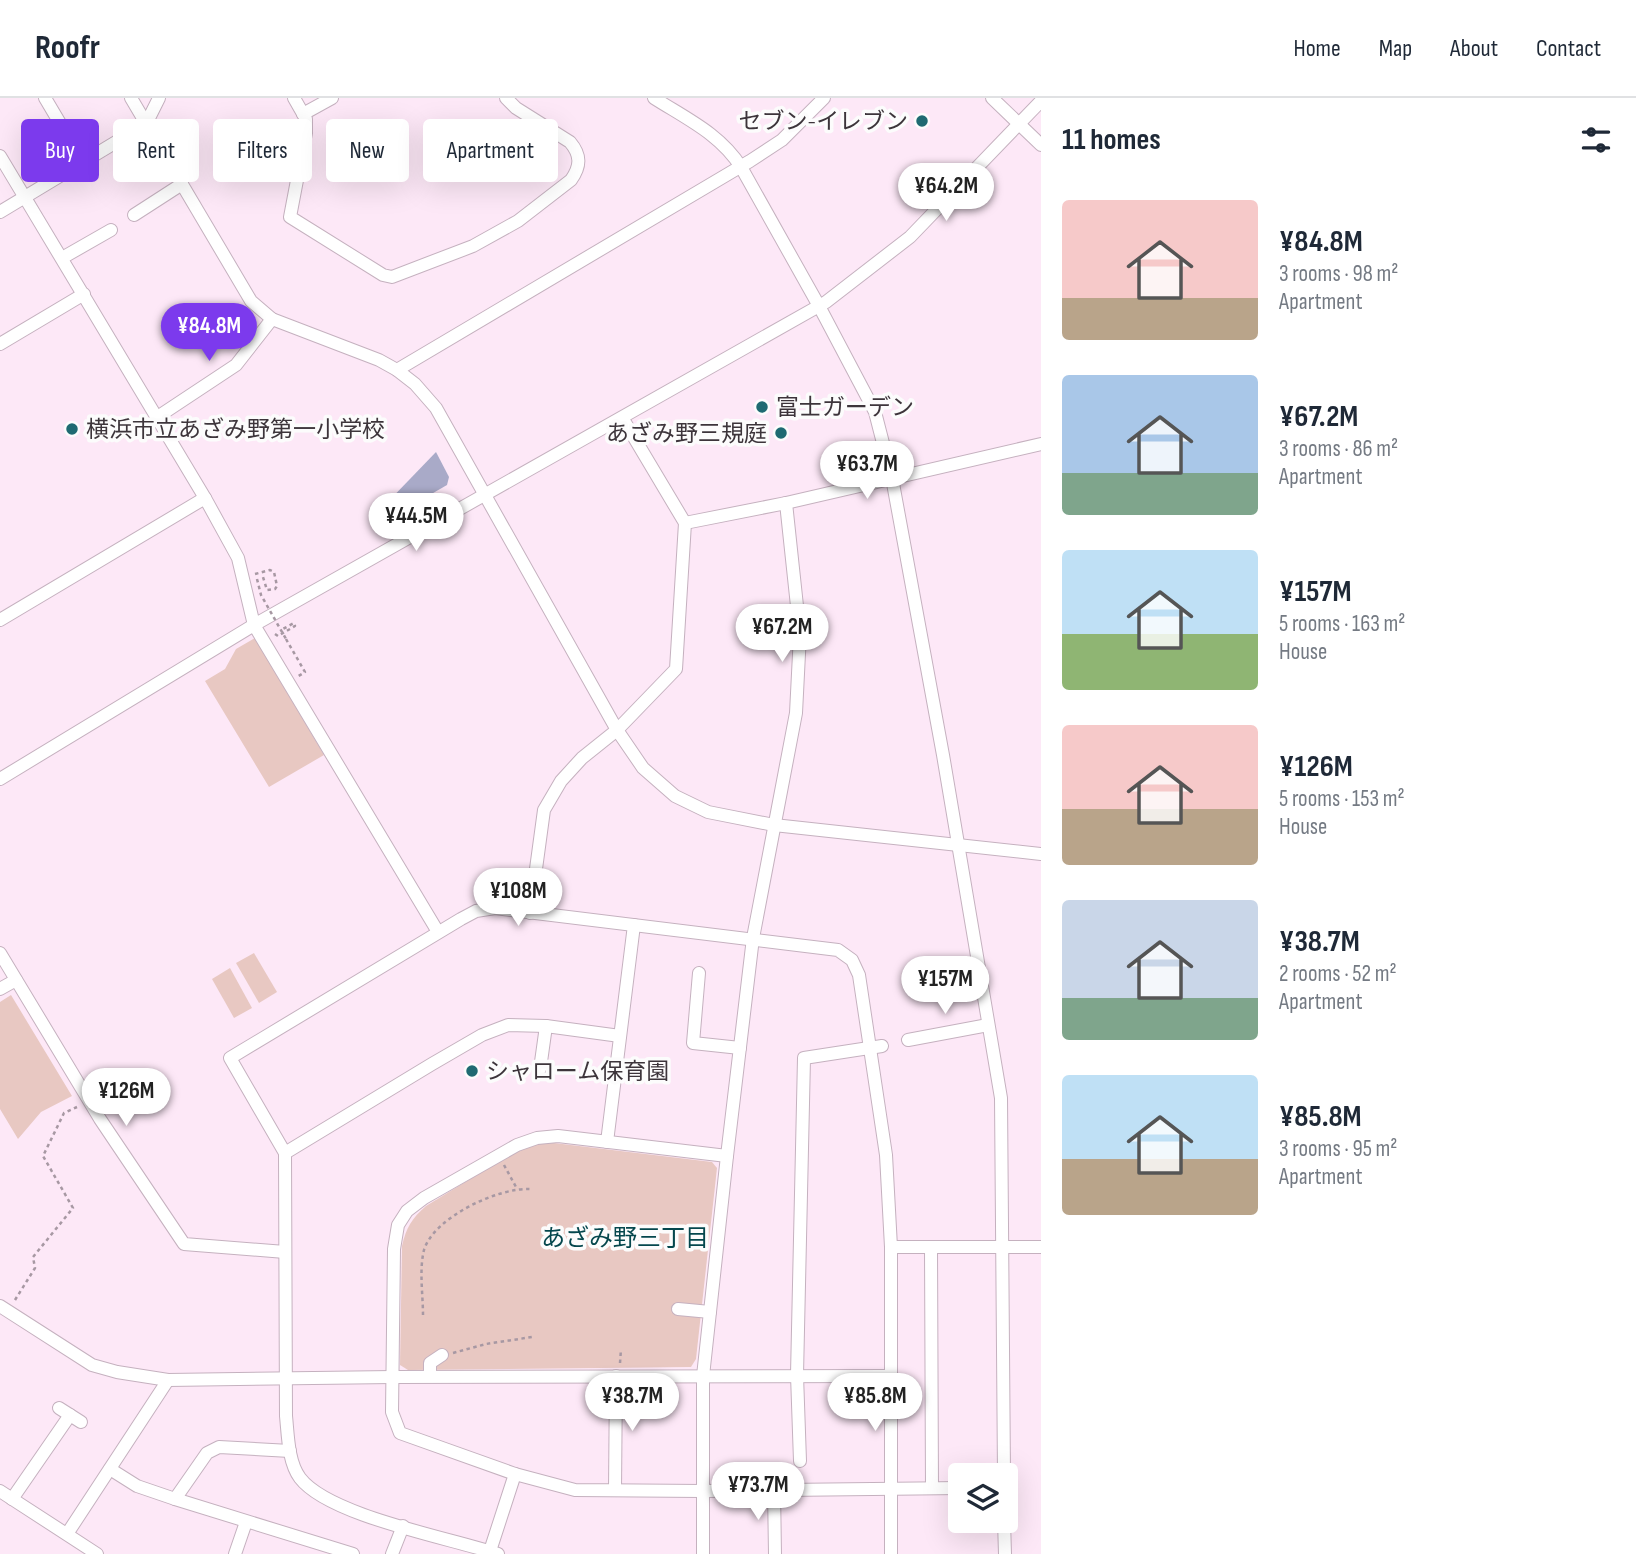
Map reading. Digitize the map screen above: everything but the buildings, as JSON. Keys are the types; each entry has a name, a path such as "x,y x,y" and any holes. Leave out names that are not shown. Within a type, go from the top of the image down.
{"street":[{"path":"46,98 58,119"},
{"path":"131,98 143,119"},
{"path":"148,119 159,98"},
{"path":"294,98 306,119 306,133 290,217 383,275 392,277 473,246 507,227 571,180 580,161 576,149 570,142 516,108 506,98"},
{"path":"303,114 332,98"},
{"path":"654,98 720,140 741,167 875,412 892,478 1001,1098 1004,1463"},
{"path":"397,370 741,167 782,140 824,98"},
{"path":"992,98 1041,145"},
{"path":"0,779 254,625 819,306 910,237 1041,102"},
{"path":"0,156 205,498 238,558 254,625 438,932"},
{"path":"0,212 50,182"},
{"path":"134,215 182,184 251,301 272,318 379,360 415,384 436,408 617,730 643,768 675,796 708,812 774,825 1041,854"},
{"path":"62,258 111,230"},
{"path":"0,344 84,294"},
{"path":"156,418 236,365 272,318"},
{"path":"530,913 544,810 561,781 582,758 617,730 676,669 685,523 623,419"},
{"path":"685,523 786,503 1041,444"},
{"path":"0,620 205,498"},
{"path":"704,1554 703,1376 727,1156 753,938 796,713 800,634 786,503"},
{"path":"516,1474 494,1553 461,1549 336,1504 315,1493 299,1476 290,1451 286,1416 285,1153 230,1058 476,911 495,908 838,950 852,960 859,975 876,1046 886,1155 891,1247 891,1554"},
{"path":"607,1142 634,925"},
{"path":"0,953 89,1100 184,1244 285,1252"},
{"path":"699,973 692,1043 740,1048"},
{"path":"0,989 16,980"},
{"path":"285,1153 482,1035 508,1025 546,1026 620,1036"},
{"path":"908,1040 988,1025"},
{"path":"540,1069 546,1026"},
{"path":"800,1461 797,1375 804,1058 876,1046"},
{"path":"727,1156 558,1136 537,1138 517,1145 424,1198 407,1211 398,1226 394,1248 390,1350 393,1377 392,1412 400,1433 516,1474 575,1490 948,1488"},
{"path":"891,1247 1041,1247"},
{"path":"931,1247 932,1488"},
{"path":"678,1310 710,1312"},
{"path":"2,1313 92,1365 168,1380 430,1376 891,1376"},
{"path":"430,1376 430,1363 442,1356"},
{"path":"615,1490 618,1376"},
{"path":"67,1534 168,1380"},
{"path":"12,1499 70,1415"},
{"path":"175,1499 212,1449 219,1447 290,1451"},
{"path":"110,1469 137,1486 352,1554"},
{"path":"774,1490 775,1554"},
{"path":"0,1492 97,1554"},
{"path":"236,1554 246,1522"},
{"path":"392,1554 403,1527"},
{"path":"1004,1533 1004,1554"}],"path":[{"path":"255,573 270,570 274,572 277,586 275,589 267,590 263,577"},
{"path":"257,579 261,595 305,672 288,681"},
{"path":"262,638 273,632 278,636 295,626 294,623 281,630"},
{"path":"23,1288 35,1268 33,1257 73,1208 43,1156 64,1114 89,1100"},
{"path":"499,1156 516,1188"},
{"path":"423,1315 422,1261 425,1248 433,1234 442,1224 480,1201 516,1188 531,1189"},
{"path":"442,1356 486,1344 532,1337"},
{"path":"618,1376 621,1349"}],"shaded area":[{"path":"255,638 324,755 269,787 205,681 225,669 236,649"},
{"path":"254,953 277,992 259,1003 236,963"},
{"path":"230,968 252,1008 234,1018 212,979"},
{"path":"11,995 72,1096 41,1112 18,1139 0,1109 0,1002"},
{"path":"554,1143 712,1162 717,1168 696,1359 691,1367 408,1370 400,1365 402,1246 413,1219 426,1206 516,1151 533,1144"}],"water":[{"path":"436,452 449,477 447,485 388,519 382,508"}],"place":[{"name":"セブン-イレブン","path":"922,121"},
{"name":"富士ガーデン","path":"762,407"},
{"name":"横浜市立あざみ野第一小学校","path":"72,429"},
{"name":"あざみ野三規庭","path":"781,433"},
{"name":"シャローム保育園","path":"472,1071"}],"district":[{"name":"あざみ野三丁目","path":"625,1238"}]}
